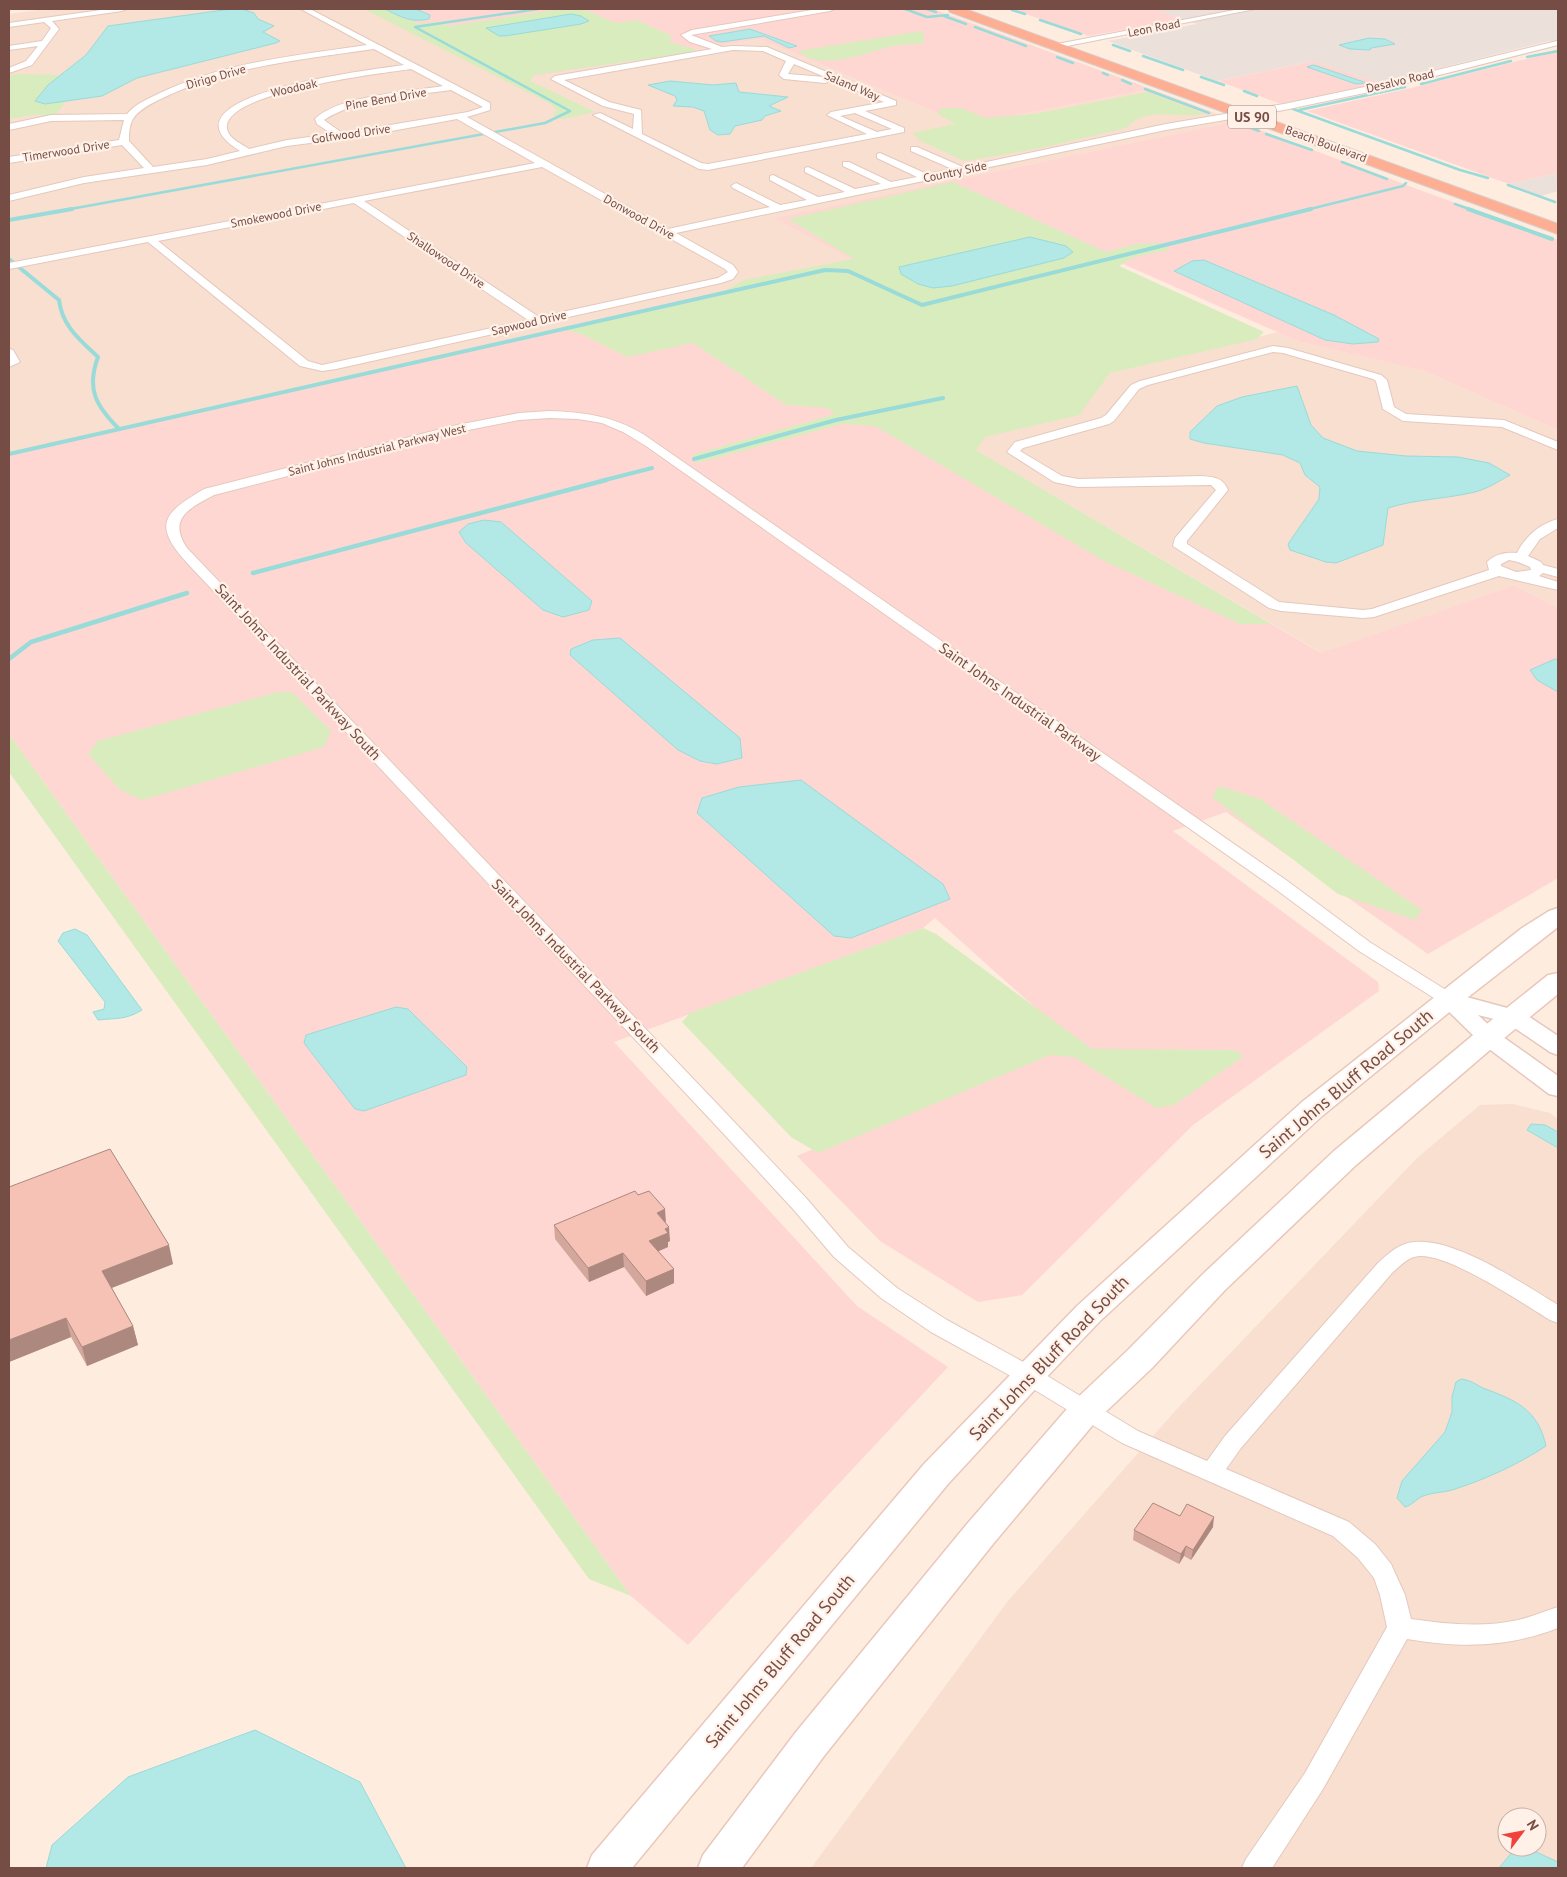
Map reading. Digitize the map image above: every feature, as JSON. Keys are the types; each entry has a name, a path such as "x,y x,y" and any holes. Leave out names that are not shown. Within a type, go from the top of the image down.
{"highway":[{"name":"Beach Boulevard","path":"954,9 1558,229"},
{"name":"US 90","path":"983,9 1558,215"}],"main road":[{"name":"Saint Johns Bluff Road South","path":"607,1868 936,1474 1088,1314 1312,1109 1448,999 1531,934 1558,916"},
{"path":"718,1868 810,1744 980,1534 1085,1411 1140,1359 1214,1282 1283,1215 1346,1158 1488,1037 1558,981"}],"street":[{"path":"9,25 122,9"},
{"name":"Golfwood Drive","path":"9,198 84,180 207,162 246,151 287,143 458,116 482,111 487,108 487,105 454,87 305,9"},
{"path":"731,58 731,55 722,50 697,42 685,35 692,32 830,9"},
{"name":"Leon Road","path":"1057,46 1251,9"},
{"path":"9,72 29,63 55,27 46,20"},
{"path":"9,48 44,42"},
{"path":"697,42 698,46 712,57"},
{"name":"Desalvo Road","path":"1242,114 1388,85 1557,43"},
{"name":"Dirigo Drive","path":"130,117 163,94 219,74 271,63 376,46"},
{"name":"Saland Way","path":"637,135 638,112 606,104 556,79 702,54 712,57 722,50 758,48 893,102 831,115 877,135"},
{"path":"794,62 789,63 783,75 787,77 837,79"},
{"name":"Woodoak","path":"246,151 226,136 222,128 222,122 229,114 247,102 289,88 414,66"},
{"name":"Pine Bend Drive","path":"340,136 320,122 319,119 330,111 454,87"},
{"path":"597,115 699,166 708,167 901,130 855,110"},
{"name":"Country Side","path":"667,232 1166,127 1242,114"},
{"name":"Donwood Drive","path":"458,116 729,267 733,272"},
{"path":"9,127 51,118 130,117 124,131 124,142 132,153 152,170"},
{"name":"Timerwood Drive","path":"9,160 124,142"},
{"path":"914,149 962,170"},
{"path":"880,156 927,178"},
{"name":"Smokewood Drive","path":"9,266 543,164"},
{"path":"846,164 890,185"},
{"path":"808,170 855,193"},
{"path":"773,178 817,201"},
{"path":"736,186 780,209"},
{"name":"Shallowood Drive","path":"356,200 537,321"},
{"name":"Sapwood Drive","path":"150,239 304,364 322,368 721,280 729,277 733,272"},
{"path":"1499,571 1374,613 1363,614 1286,608 1274,604 1180,546 1180,541 1222,490 1220,485 1214,481 1078,483 1065,481 1050,474 1013,452 1019,445 1110,418 1135,387 1144,383 1273,349 1284,350 1377,377 1381,380 1390,409 1403,417 1504,424 1558,446"},
{"name":"Saint Johns Industrial Parkway West","path":"176,513 196,498 231,485 474,426 534,414 587,416"},
{"name":"Saint Johns Industrial Parkway","path":"587,416 612,423 633,434 1059,729 1280,884 1365,947 1448,999"},
{"name":"Saint Johns Industrial Parkway South","path":"176,513 170,524 170,534 178,544 709,1106 797,1200 841,1252 898,1298 939,1326 1028,1375"},
{"path":"1521,558 1527,544 1541,530 1558,523"},
{"path":"1558,573 1538,568 1533,562 1507,556 1496,559 1493,564 1499,571 1510,575 1522,576 1558,586"},
{"path":"1522,576 1534,574 1538,568"},
{"path":"1448,999 1514,1016 1558,1047"},
{"path":"1448,999 1488,1037 1558,1088"},
{"path":"1212,1471 1233,1442 1385,1268 1400,1255 1412,1249 1432,1249 1456,1257 1558,1315"},
{"path":"1028,1375 1130,1437 1212,1471 1341,1529 1369,1551 1387,1576 1395,1600 1400,1628 1315,1782 1276,1842 1256,1868"},
{"path":"1400,1628 1441,1634 1490,1636 1518,1632 1558,1617"}],"shaded area":[{"path":"45,9 374,9 509,81 760,39 966,125 1151,89 1236,121 775,218 862,265 9,455 9,14"},
{"path":"374,9 933,9 1151,89 966,125 760,39 509,81"},
{"path":"1012,9 1153,9 1185,19 1089,36"},
{"path":"1153,9 1558,9 1558,43 1549,41 1379,83 1314,61 1217,81 1108,41 1197,24"},
{"path":"1558,51 1558,173 1509,184 1307,111 1411,88"},
{"path":"1314,61 1379,83 1281,104 1218,81"},
{"path":"1236,121 1558,240 1558,430 1424,371 1300,342 1114,260 862,265 774,218"},
{"path":"1558,173 1558,191 1541,196 1509,184"},
{"path":"714,297 1321,653 1514,585 1558,608 1558,878 1428,954 1226,812 1173,831 1378,982 1379,991 1193,1125 1022,1295 978,1302 880,1241 797,1156 1068,1037 935,918 923,928 614,1042 857,1306 948,1367 688,1645 631,1596 9,734 9,455"},
{"path":"1278,332 1300,342 1424,371 1558,430 1558,608 1514,585 1322,653 962,442 1100,385 1110,373"},
{"path":"1513,1104 1550,1113 1558,1119 1558,1868 811,1868 1008,1601 1175,1411 1417,1158 1480,1105"}],"green space":[{"path":"364,9 385,9 407,20 417,21 414,24 434,22 451,26 558,9 583,9 616,23 637,20 672,36 669,42 695,49 693,52 534,75 530,81 595,112 563,119 553,115 557,111 551,104"},
{"path":"921,31 924,34 924,43 899,45 841,60 818,60 807,57 798,51"},
{"path":"9,75 61,75 48,85 35,100 45,104 66,101 56,115 43,116 39,114 9,119"},
{"path":"1147,92 1205,114 1153,115 1134,121 1126,128 1041,148 964,161 919,140 913,133 955,124 937,113 942,108 961,108 985,118 1035,114"},
{"path":"953,182 1106,252 1137,244 1161,243 1169,250 1134,257 1119,266 1264,332 1257,339 1110,373 1079,415 985,437 976,450 1271,624 1240,624 1104,561 875,426 842,424 697,463 692,455 835,414 827,408 786,405 693,343 627,357 583,335 565,330 714,297 744,280 854,259 788,219"},
{"path":"278,692 292,692 331,731 324,747 142,800 119,789 88,754 98,741"},
{"path":"9,734 631,1596 589,1579 9,772"},
{"path":"1219,786 1260,799 1422,910 1415,920 1338,894 1212,797"},
{"path":"923,928 936,934 1092,1049 1234,1050 1244,1056 1174,1105 1156,1108 1074,1057 1050,1055 818,1153 791,1137 682,1022 690,1013"}],"water":[{"path":"242,9 254,13 258,19 274,26 263,32 280,41 137,78 102,96 45,104 35,101 48,85 86,55 108,26"},
{"path":"385,9 416,9 430,15 429,19 411,20"},
{"path":"571,14 581,16 589,21 581,24 505,36 499,36 486,28"},
{"path":"750,29 797,46 789,48 764,36 722,42 716,41 709,36"},
{"path":"1369,38 1385,39 1395,44 1371,48 1370,50 1350,49 1339,45"},
{"path":"1313,65 1367,83 1356,84 1307,67"},
{"path":"670,81 713,85 736,83 739,92 788,97 769,106 781,111 765,116 762,120 735,126 730,134 718,135 710,130 704,111 693,107 673,106 677,100 675,96 648,85"},
{"path":"1030,237 1066,246 1073,252 1064,258 952,286 933,288 918,284 901,274 899,267"},
{"path":"1204,260 1334,315 1379,339 1378,342 1353,344 1325,340 1174,271 1192,261"},
{"path":"1297,386 1311,425 1323,438 1357,451 1406,456 1458,457 1489,463 1510,475 1475,492 1388,508 1383,545 1336,563 1326,562 1290,550 1288,544 1319,499 1320,487 1305,475 1300,463 1283,455 1204,443 1190,439 1190,432 1217,406 1242,397"},
{"path":"484,520 501,522 592,601 589,610 563,617 543,610 466,543 459,532 468,524"},
{"path":"620,638 740,738 742,758 717,764 700,761 678,750 570,655 571,649 593,640"},
{"path":"1558,659 1558,692 1537,680 1530,670"},
{"path":"801,780 943,884 950,899 851,938 834,936 697,813 702,798 739,787"},
{"path":"75,929 87,935 142,1010 126,1017 98,1020 93,1012 104,1009 105,1002 58,941 63,933"},
{"path":"396,1007 408,1009 467,1067 466,1075 364,1111 355,1109 304,1043 306,1035"},
{"path":"1531,1124 1545,1125 1558,1132 1558,1148 1527,1130"},
{"path":"1461,1379 1470,1381 1505,1397 1524,1408 1537,1423 1546,1446 1514,1465 1490,1476 1451,1490 1425,1495 1405,1507 1397,1498 1402,1481 1445,1432 1452,1412 1452,1397 1456,1382"},
{"path":"255,1730 360,1782 406,1868 46,1868 52,1845 128,1777"},
{"path":"1508,1857 1547,1857 1558,1862 1558,1868 1499,1868"}],"building":[{"path":"110,1149 169,1245 102,1271 133,1326 82,1347 66,1318 9,1340 9,1187"},
{"path":"635,1191 638,1195 649,1191 665,1209 657,1213 669,1227 665,1229 668,1233 649,1241 674,1269 646,1281 623,1253 588,1268 554,1225"},
{"path":"1153,1503 1180,1516 1187,1504 1214,1517 1193,1550 1186,1546 1181,1554 1134,1530"}],"waterway":[{"path":"65,210 545,123 570,111 415,27 538,9"},
{"path":"905,9 927,17 948,15"},
{"path":"927,9 936,12"},
{"path":"1012,10 1025,14"},
{"path":"944,16 966,24"},
{"path":"1040,20 1081,34"},
{"path":"975,27 1026,46"},
{"path":"1113,45 1130,51"},
{"path":"1527,57 1558,51"},
{"path":"1143,56 1183,70"},
{"path":"1057,57 1073,63"},
{"path":"1421,84 1511,61"},
{"path":"1103,73 1108,75"},
{"path":"1201,77 1224,85"},
{"path":"1122,80 1131,84"},
{"path":"1299,110 1405,87"},
{"path":"1145,89 1209,113"},
{"path":"1244,91 1257,96"},
{"path":"1293,109 1460,170 1488,178"},
{"path":"1231,121 1259,131"},
{"path":"1266,134 1312,150"},
{"path":"1342,162 1387,179"},
{"path":"1306,210 1403,186 1406,183"},
{"path":"1508,185 1555,202"},
{"path":"1455,204 1472,210"},
{"path":"9,220 72,209"},
{"path":"9,454 825,270 848,271 922,305 1311,209"},
{"path":"1468,209 1552,239"},
{"path":"9,259 59,300 68,325 98,357 93,379 95,396 104,413 119,429"},
{"path":"694,459 836,420 943,398"},
{"path":"601,481 652,468"},
{"path":"253,573 606,480"},
{"path":"9,659 31,642 187,593"}]}
